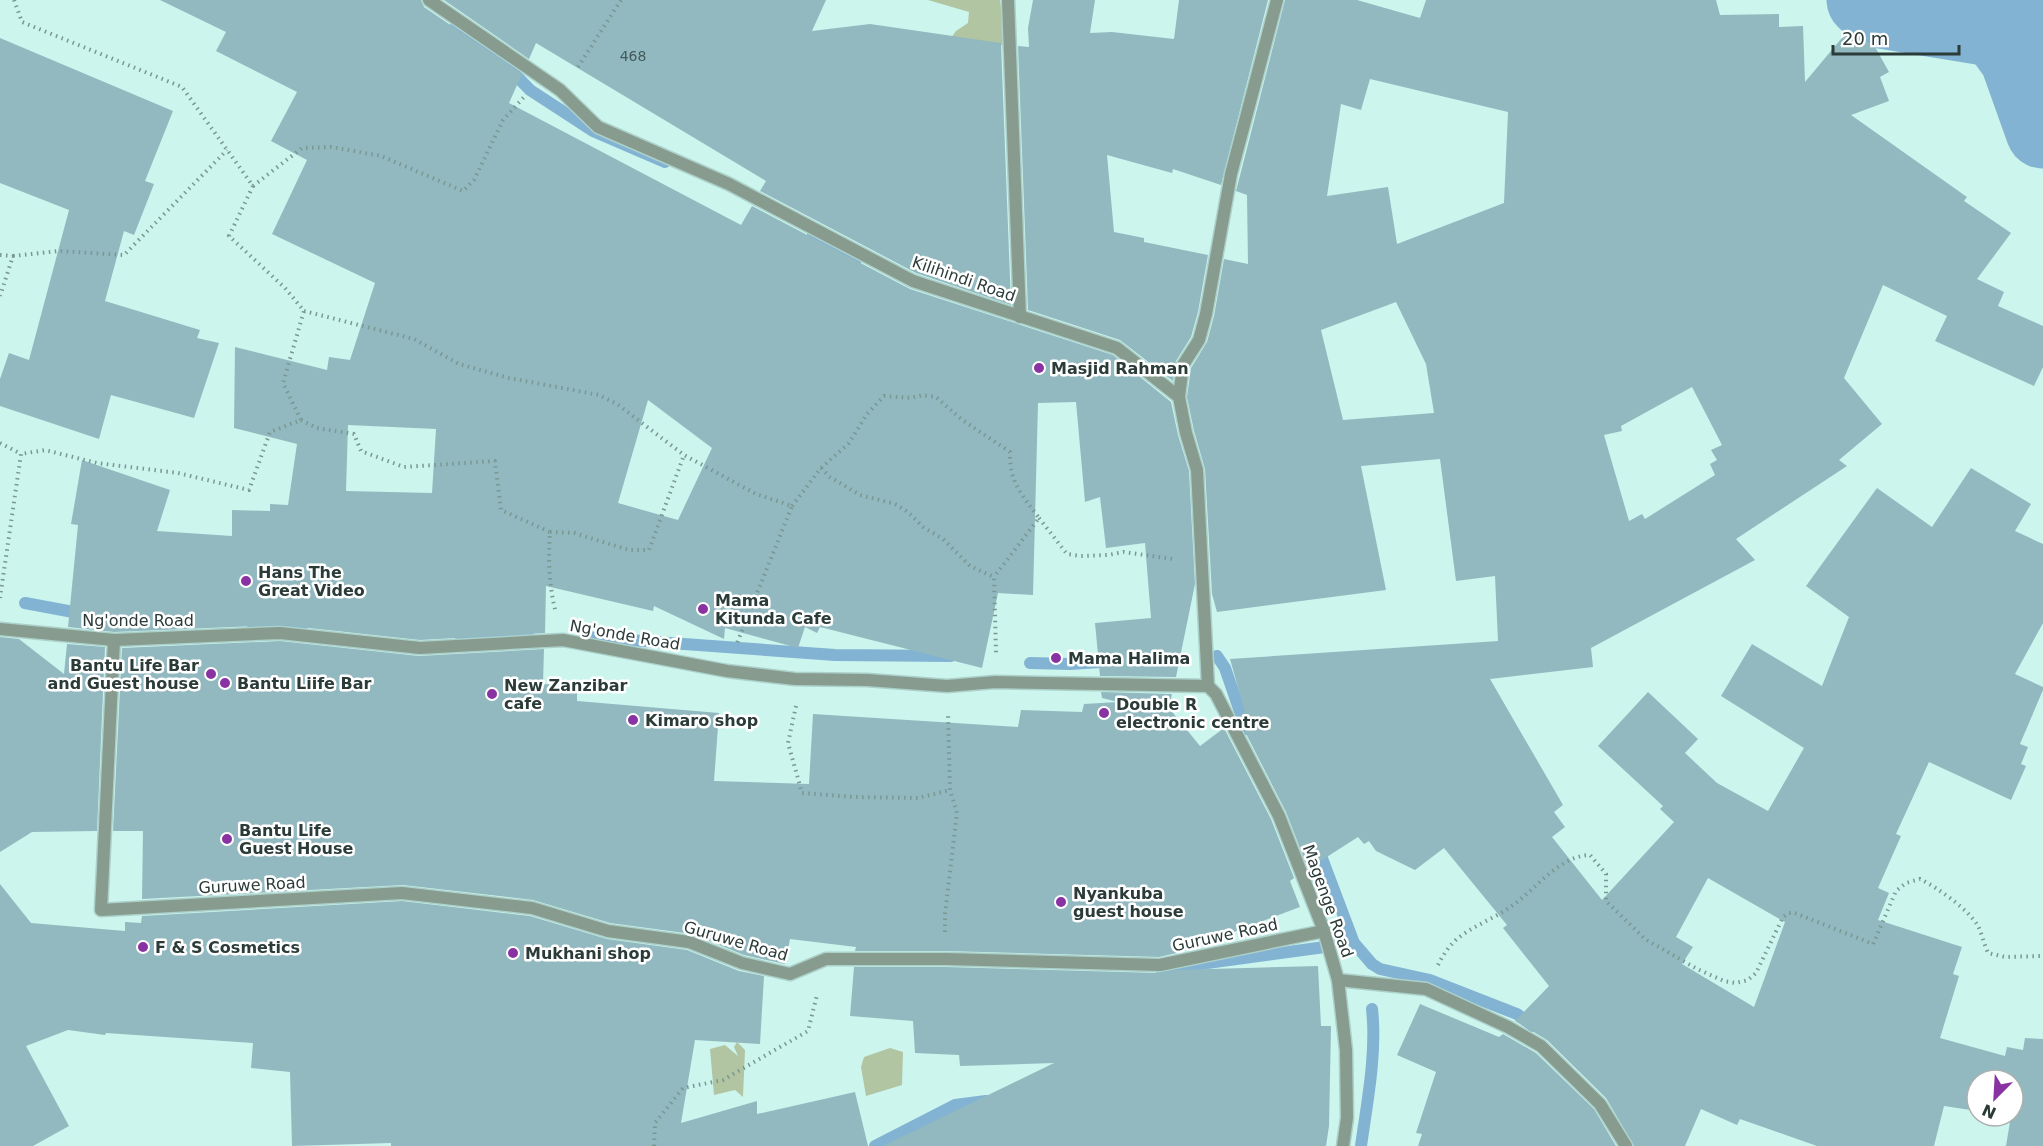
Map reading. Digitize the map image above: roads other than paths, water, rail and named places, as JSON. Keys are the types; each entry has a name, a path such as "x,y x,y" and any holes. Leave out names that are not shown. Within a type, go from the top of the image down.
{"street":[{"name":"Kilihindi Road","path":"429,0 560,90 598,127 729,184 913,281 1117,348 1179,398"},
{"path":"1008,0 1020,317"},
{"path":"1208,686 1197,470 1179,398 1182,365 1199,340 1206,314 1231,174 1277,0"},
{"name":"Ng'onde Road","path":"0,629 114,640 279,633 420,648 563,640 727,671 795,679 867,680 947,686 995,682 1208,686"},
{"name":"Guruwe Road","path":"114,640 101,910 402,893 532,908 608,931 689,942 742,963 790,974 826,959 946,959 1160,965 1324,931"},
{"name":"Magenge Road","path":"1208,686 1216,694 1279,816 1324,931 1338,980 1346,1050 1347,1118 1343,1146"},
{"path":"1338,980 1426,989 1508,1027 1541,1046 1599,1104 1626,1146"}],"waterway":[{"path":"1864,0 1875,10 1997,30 2043,23"},
{"path":"456,25 502,61 530,90 593,131 665,162"},
{"path":"1997,30 2017,58 2043,131"},
{"path":"813,234 855,263"},
{"path":"25,603 84,614"},
{"path":"253,625 302,626"},
{"path":"460,635 485,638 528,636"},
{"path":"587,637 835,655 951,656"},
{"path":"1217,656 1225,668 1246,729"},
{"path":"1030,663 1070,664 1115,661"},
{"path":"1317,845 1354,943 1372,964 1380,969 1430,980 1517,1014 1533,1026"},
{"path":"1161,982 1162,974 1178,967 1332,946"},
{"path":"1361,1146 1372,1060 1372,1009"},
{"path":"875,1146 955,1105 986,1101"}],"place":[{"name":"Masjid Rahman","path":"1039,368"},
{"name":"Hans The Great Video","path":"246,581"},
{"name":"Mama Kitunda Cafe","path":"703,609"},
{"name":"Mama Halima","path":"1056,658"},
{"name":"Bantu Life Bar and Guest house","path":"211,674"},
{"name":"Bantu Liife Bar","path":"225,683"},
{"name":"New Zanzibar cafe","path":"492,694"},
{"name":"Double R electronic centre","path":"1104,713"},
{"name":"Kimaro shop","path":"633,720"},
{"name":"Bantu Life Guest House","path":"227,839"},
{"name":"Nyankuba guest house","path":"1061,902"},
{"name":"F & S Cosmetics","path":"143,947"},
{"name":"Mukhani shop","path":"513,953"}]}
